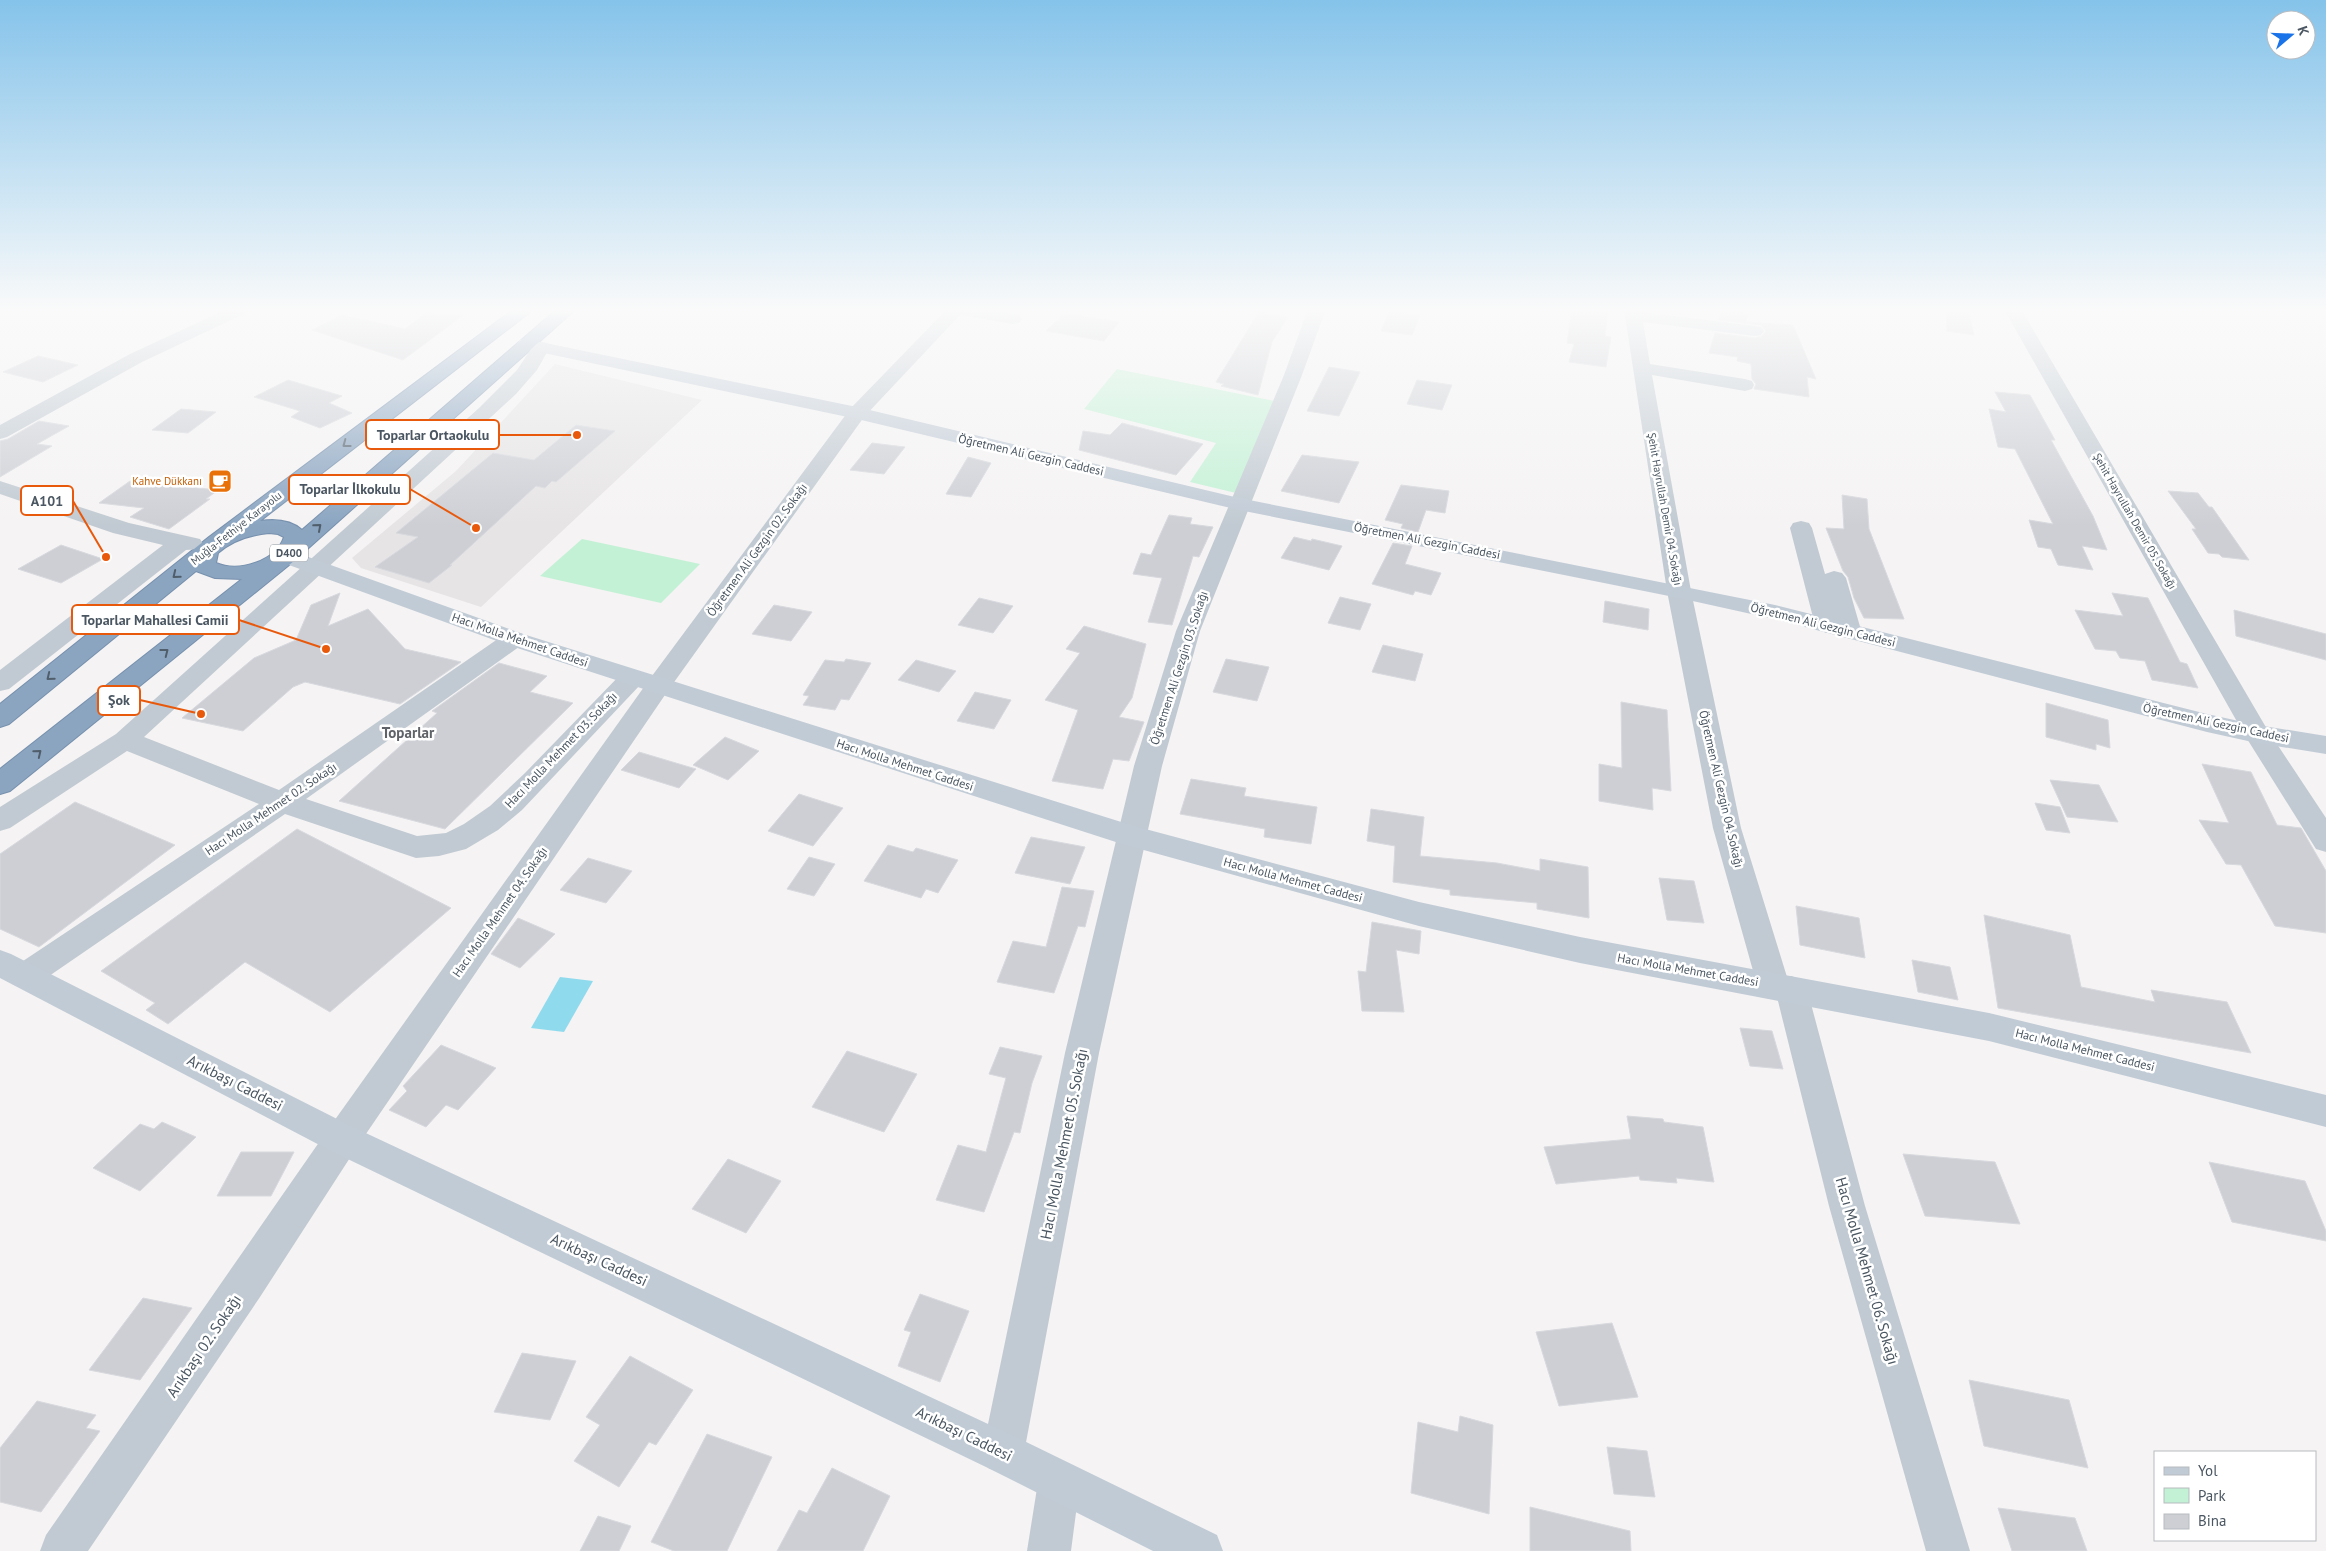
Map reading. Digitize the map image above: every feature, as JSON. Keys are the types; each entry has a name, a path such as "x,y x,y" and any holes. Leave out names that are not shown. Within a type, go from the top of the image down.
{"highway":[{"name":"Muğla-Fethiye Karayolu","path":"0,718 214,545 430,381"},
{"name":"D400","path":"0,784 286,556 491,381"},
{"path":"255,527 282,527 291,530 296,536 295,543 286,556 252,571 223,574 212,571 205,566 203,560 206,552 214,545 225,537 255,527"}],"street":[{"path":"0,433 94,381"},
{"path":"0,821 125,740 518,381"},
{"name":"Öğretmen Ali Gezgin Caddesi","path":"704,381 857,413 1239,504 1679,591 1838,628 2257,734 2326,745"},
{"name":"Öğretmen Ali Gezgin 02. Sokağı","path":"645,682 857,413 887,381"},
{"name":"Öğretmen Ali Gezgin 03. Sokağı","path":"1132,836 1148,766 1188,630 1291,381"},
{"name":"Şehit Hayrullah Demir 04. Sokağı","path":"1643,381 1679,591"},
{"path":"1723,381 1745,385"},
{"name":"Şehit Hayrullah Demir 05. Sokağı","path":"2054,381 2257,734 2326,841"},
{"path":"0,487 121,528 180,543 214,545"},
{"path":"1801,528 1838,628"},
{"path":"0,682 180,543"},
{"name":"Hacı Molla Mehmet Caddesi","path":"286,556 514,639 1132,836 1419,914 1580,950 1989,1027 2326,1110"},
{"path":"1834,578 1838,628"},
{"name":"Öğretmen Ali Gezgin 04. Sokağı","path":"1679,591 1727,828 1782,987"},
{"name":"Hacı Molla Mehmet 02. Sokağı","path":"13,969 282,802 514,639"},
{"name":"Hacı Molla Mehmet 03. Sokağı","path":"125,740 282,802 416,847 438,847 460,840 497,814 645,682"},
{"name":"Hacı Molla Mehmet 04. Sokağı","path":"342,1139 645,682"},
{"name":"Hacı Molla Mehmet 05. Sokağı","path":"1003,1452 1082,1053 1132,836"},
{"name":"Arıkbaşı Caddesi","path":"13,969 342,1139 1003,1452 1059,1482 1201,1551"},
{"name":"Hacı Molla Mehmet 06. Sokağı","path":"1782,987 1948,1551"},
{"name":"Arıkbaşı 02. Sokağı","path":"62,1551 246,1283 342,1139"},
{"path":"1049,1551 1059,1482"}],"shaded area":[{"path":"539,381 626,381 702,400 481,607 361,568 352,558 456,471"}],"green space":[{"path":"1107,381 1178,381 1275,401 1236,493 1190,482 1216,443 1084,409"},
{"path":"582,539 700,564 661,603 540,576"}],"water":[{"path":"560,977 593,981 564,1032 531,1028"}],"building":[{"path":"285,381 293,381 342,396 329,403 352,413 320,428 291,417 300,411 254,397"},
{"path":"1262,381 1258,395 1221,386 1224,384 1216,382"},
{"path":"1322,381 1356,381 1339,416 1307,411"},
{"path":"1416,381 1452,385 1442,410 1407,404"},
{"path":"1754,381 1807,381 1809,397 1754,389 1756,384"},
{"path":"1995,392 2030,395 2055,440 2051,440 2093,516 2107,550 2082,546 2093,570 2058,565 2051,549 2038,547 2029,520 2053,524 2015,449 1998,447 1989,409 2006,412"},
{"path":"181,409 216,412 188,433 152,430"},
{"path":"39,421 69,426 37,444 52,446 0,477 0,441 8,439"},
{"path":"1122,423 1203,444 1176,475 1079,450 1083,431 1110,435"},
{"path":"576,425 615,431 556,482 552,481 545,488 536,486 450,565 452,565 429,583 375,567 418,537 396,533 493,453 534,460"},
{"path":"872,443 905,447 884,474 850,470"},
{"path":"1302,455 1359,462 1339,503 1281,491"},
{"path":"968,457 991,463 971,497 946,494"},
{"path":"130,481 218,490 206,499 210,499 169,529 130,517 144,508 99,503"},
{"path":"1401,485 1449,491 1445,513 1426,510 1418,532 1401,528 1403,524 1385,520"},
{"path":"2168,491 2198,493 2209,507 2212,507 2249,560 2222,557 2219,554 2208,553 2192,529 2196,529"},
{"path":"1842,495 1867,499 1869,529 1904,619 1864,618 1854,598 1848,577 1843,571 1826,528 1844,529"},
{"path":"1169,515 1192,518 1190,524 1213,527 1199,557 1193,556 1172,625 1148,622 1162,578 1133,574 1141,553 1151,555"},
{"path":"1294,537 1342,546 1329,570 1281,558"},
{"path":"1393,543 1412,546 1405,564 1441,573 1431,595 1415,591 1413,595 1372,584"},
{"path":"61,545 103,559 61,583 18,569"},
{"path":"340,593 328,626 368,609 405,649 461,662 400,704 305,682 293,687 243,731 182,718 254,658 296,640 311,605"},
{"path":"2112,593 2148,598 2180,662 2187,664 2198,688 2152,680 2145,661 2120,658 2116,651 2095,649 2075,610 2123,616"},
{"path":"1340,597 1371,604 1360,630 1328,623"},
{"path":"979,598 1013,606 993,633 958,625"},
{"path":"1605,601 1649,609 1648,630 1603,622"},
{"path":"774,605 812,612 791,641 752,634"},
{"path":"2234,610 2326,634 2326,660 2236,636"},
{"path":"1084,626 1146,644 1132,698 1119,717 1144,722 1129,761 1113,759 1103,789 1052,781 1078,710 1045,700 1080,653 1066,649"},
{"path":"1383,645 1423,654 1415,681 1372,672"},
{"path":"846,659 871,663 849,700 841,699 835,710 803,705 809,696 803,695 825,660 844,662"},
{"path":"1226,659 1269,667 1257,701 1213,692"},
{"path":"916,660 956,671 939,692 898,680"},
{"path":"499,663 547,676 530,692 573,703 445,829 339,801 437,713 432,711"},
{"path":"975,692 1011,700 994,729 957,721"},
{"path":"1621,702 1667,710 1671,791 1652,788 1653,810 1599,801 1599,764 1622,768"},
{"path":"2046,703 2108,720 2110,748 2096,744 2096,750 2046,737"},
{"path":"725,737 759,751 728,780 693,765"},
{"path":"639,752 696,769 679,788 621,770"},
{"path":"2202,764 2251,772 2277,825 2301,828 2326,871 2326,933 2275,926 2241,865 2226,864 2199,820 2229,823"},
{"path":"1191,779 1246,788 1244,796 1317,807 1311,844 1264,837 1265,829 1180,814"},
{"path":"2050,780 2099,785 2118,822 2067,817"},
{"path":"799,794 843,808 813,846 768,831"},
{"path":"75,802 175,845 39,947 0,929 0,854"},
{"path":"2035,803 2060,807 2070,833 2046,830"},
{"path":"1371,809 1424,817 1420,856 1497,863 1540,871 1540,859 1588,867 1589,918 1537,909 1537,903 1450,895 1450,890 1393,882 1395,846 1367,841"},
{"path":"297,829 451,908 330,1012 245,962 168,1024 146,1010 155,1003 101,971"},
{"path":"1031,837 1085,847 1070,884 1015,873"},
{"path":"888,845 913,852 916,848 958,860 938,893 926,889 921,898 864,881"},
{"path":"809,857 835,864 814,896 787,889"},
{"path":"588,858 632,871 606,903 560,890"},
{"path":"1659,878 1694,881 1704,923 1667,920"},
{"path":"1062,887 1094,891 1085,927 1078,926 1054,993 997,982 1013,941 1046,947"},
{"path":"1796,906 1859,918 1865,958 1800,945"},
{"path":"1984,915 2070,935 2081,987 2155,1002 2151,990 2227,1002 2251,1053 1998,1008"},
{"path":"518,918 555,934 520,968 491,954"},
{"path":"1372,922 1421,931 1419,954 1396,950 1404,1012 1362,1011 1358,971 1366,972"},
{"path":"1912,960 1950,967 1958,1000 1918,992"},
{"path":"1740,1028 1772,1031 1783,1069 1750,1066"},
{"path":"441,1045 496,1068 458,1110 446,1105 426,1127 389,1110 407,1091 403,1086"},
{"path":"1000,1047 1042,1056 1032,1083 1020,1133 1014,1132 984,1212 936,1200 958,1145 986,1152 1006,1078 989,1074"},
{"path":"847,1051 917,1074 884,1132 812,1107"},
{"path":"1627,1116 1663,1119 1664,1122 1703,1127 1714,1182 1676,1178 1677,1183 1640,1180 1639,1176 1556,1184 1544,1147 1631,1139"},
{"path":"162,1122 196,1137 140,1191 93,1168 140,1124 154,1129"},
{"path":"241,1152 294,1152 271,1196 217,1196"},
{"path":"1903,1154 1995,1162 2020,1224 1925,1216"},
{"path":"728,1159 781,1181 746,1233 692,1209"},
{"path":"2209,1162 2305,1181 2326,1231 2326,1241 2232,1222"},
{"path":"920,1294 969,1311 940,1382 898,1366 911,1332 904,1330"},
{"path":"143,1298 192,1308 140,1380 89,1370"},
{"path":"1612,1323 1638,1397 1559,1406 1536,1332"},
{"path":"522,1353 576,1361 550,1420 494,1412"},
{"path":"630,1356 693,1390 656,1445 649,1442 619,1487 574,1461 600,1425 586,1417"},
{"path":"1969,1380 2069,1400 2088,1468 1984,1446"},
{"path":"37,1401 96,1415 86,1428 100,1431 41,1512 0,1502 0,1448"},
{"path":"1460,1416 1493,1425 1489,1514 1411,1493 1418,1422 1458,1432"},
{"path":"707,1434 772,1457 727,1551 674,1551 651,1542"},
{"path":"1607,1447 1647,1451 1655,1497 1614,1494"},
{"path":"832,1468 890,1496 863,1551 777,1551 799,1510 807,1513"},
{"path":"1530,1507 1630,1531 1631,1551 1530,1551"},
{"path":"1998,1508 2075,1518 2087,1551 2012,1551"},
{"path":"598,1516 631,1526 619,1551 580,1551"}],"place":[{"name":"Toparlar Ortaokulu","path":"577,435"},
{"name":"Kahve Dükkanı","path":"220,481"},
{"name":"Toparlar İlkokulu","path":"476,528"},
{"name":"A101","path":"106,557"},
{"name":"Toparlar Mahallesi Camii","path":"326,649"},
{"name":"Şok","path":"201,714"}],"district":[{"name":"Toparlar","path":"408,733"}]}
